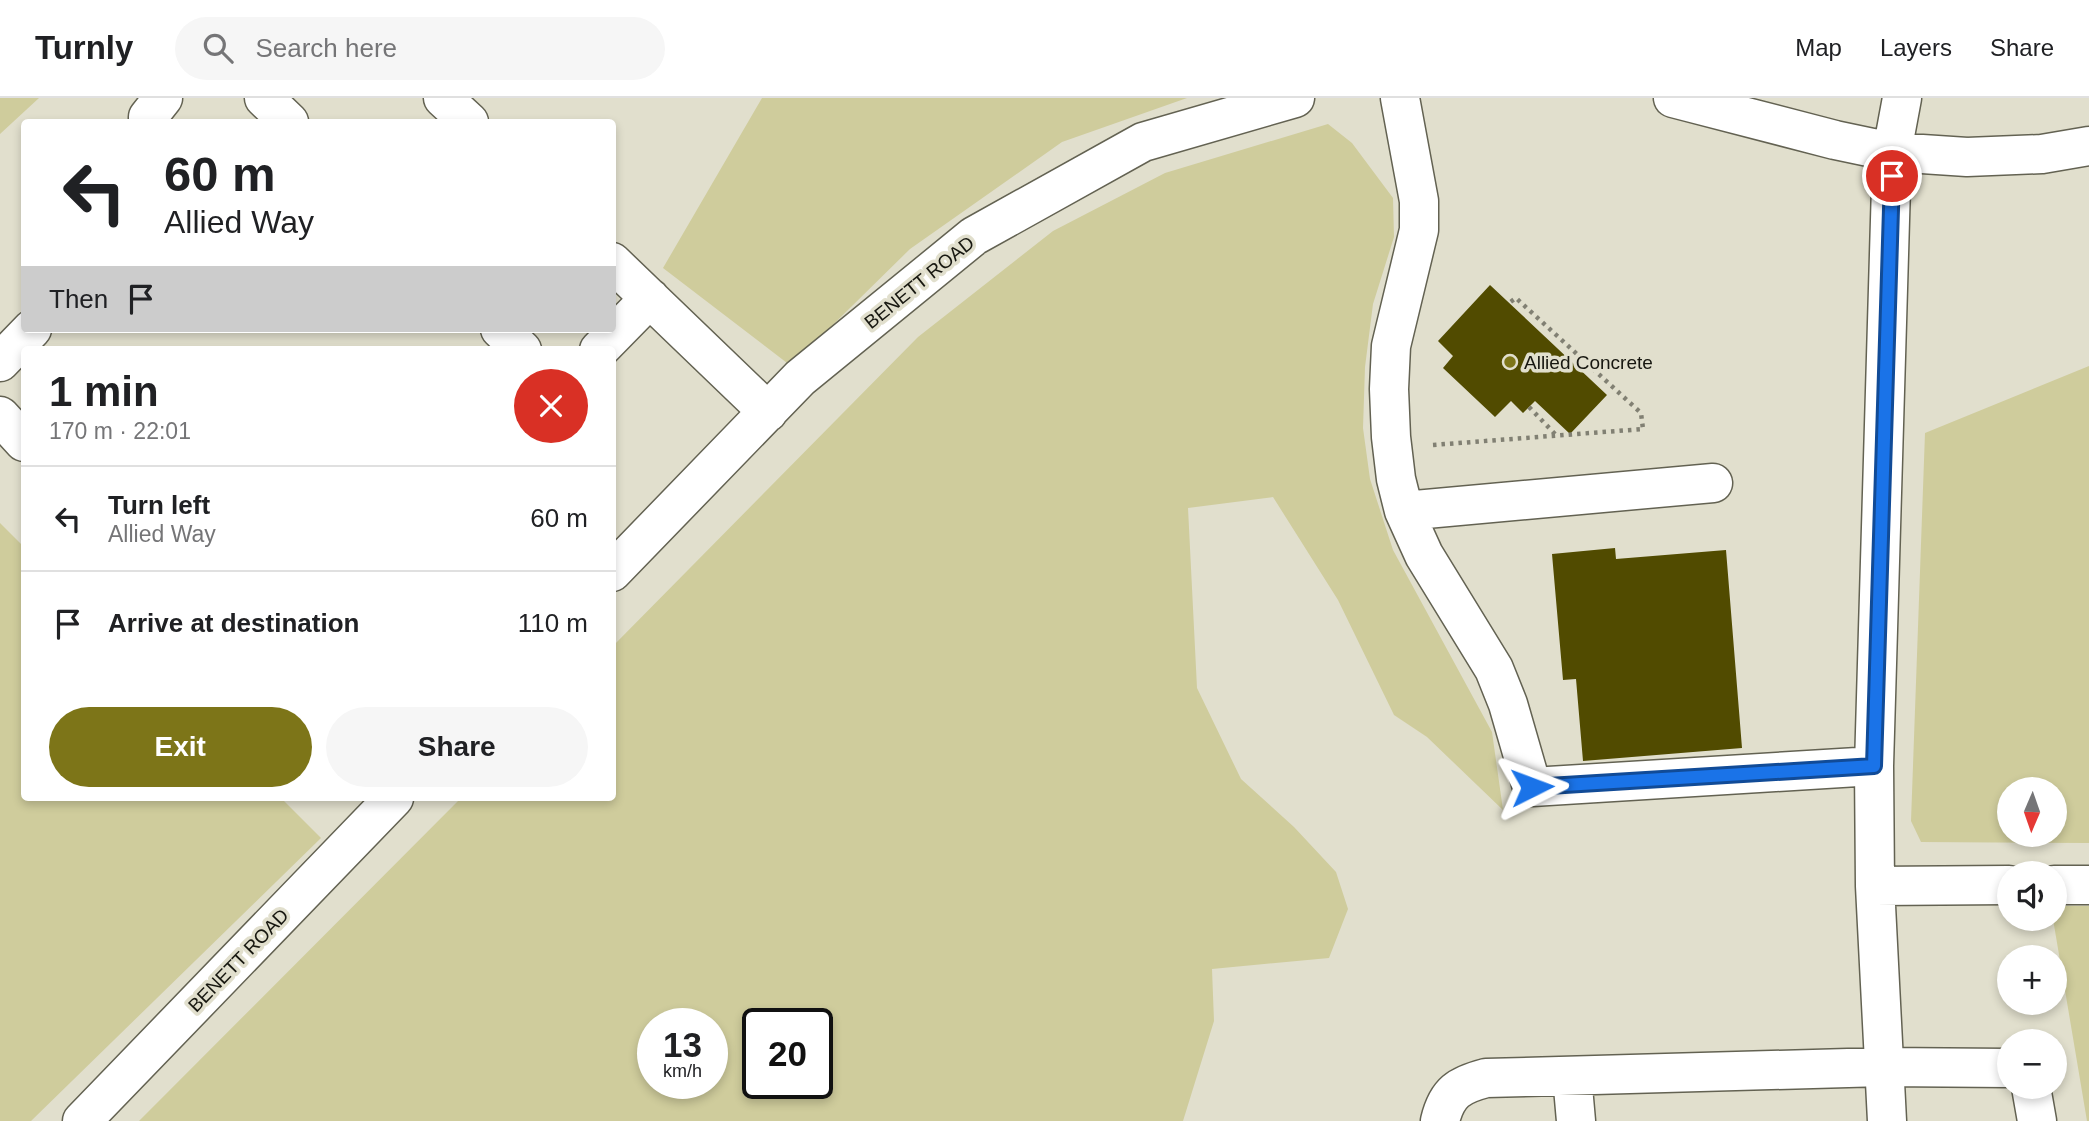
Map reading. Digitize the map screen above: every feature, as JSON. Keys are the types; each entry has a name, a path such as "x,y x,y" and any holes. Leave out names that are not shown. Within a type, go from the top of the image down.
{"street":[{"path":"148,119 163,98"},
{"path":"264,98 286,119"},
{"path":"443,98 466,119"},
{"name":"BENETT ROAD","path":"616,568 800,378 974,236 1143,142 1295,98"},
{"path":"1400,98 1419,201 1419,230 1391,346 1389,389 1396,479 1404,511 1424,555 1494,670 1508,704 1532,787 1874,766"},
{"path":"1673,98 1892,152 1967,156 2042,154 2089,146"},
{"path":"1887,1121 1875,886 1874,766 1892,152 1902,98"},
{"path":"616,266 768,412"},
{"path":"616,333 650,298"},
{"path":"0,362 28,333"},
{"path":"504,333 518,346"},
{"path":"603,346 616,333"},
{"path":"0,416 21,439"},
{"path":"1404,511 1713,483"},
{"name":"BENETT ROAD","path":"82,1121 389,801"},
{"path":"1875,886 1997,885"},
{"path":"2067,885 2089,885"},
{"path":"1440,1121 1452,1093 1466,1083 1486,1078 1883,1067 1997,1068"},
{"path":"1572,1076 1576,1121"},
{"path":"2034,1099 2037,1121"}],"path":[{"path":"1433,445 1643,429 1641,413 1516,298 1509,303"},
{"path":"1529,407 1556,435"}],"shaded area":[{"path":"0,98 39,98 0,134"},
{"path":"762,98 1187,98 1062,142 910,249 791,366 663,268"},
{"path":"1328,124 1352,143 1393,198 1394,237 1373,304 1365,367 1363,428 1370,479 1393,550 1492,732 1503,810 1427,737 1394,715 1338,600 1273,497 1188,508 1197,688 1241,779 1294,827 1336,872 1348,909 1329,958 1212,969 1214,1021 1183,1121 139,1121 458,801 616,801 616,643 918,337 1053,231 1165,173"},
{"path":"2089,366 2089,843 2067,843 2067,777 1997,777 1997,842 1921,842 1911,821 1925,433"},
{"path":"0,523 21,544 21,801 284,801 321,838 31,1121 0,1121"},
{"path":"2067,906 2089,906 2089,1121 2067,1002 2067,945 2057,945 2055,931 2067,931"}],"building":[{"name":"Allied Concrete","path":"1490,285 1607,395 1570,434 1535,401 1523,413 1511,401 1495,417 1443,368 1453,356 1438,341"},
{"path":"1615,548 1616,559 1726,550 1742,748 1583,761 1576,679 1563,680 1552,554"}],"place":[{"name":"Allied Concrete","path":"1510,362"}],"route":[{"path":"1532,787 1874,766 1892,176"}]}
